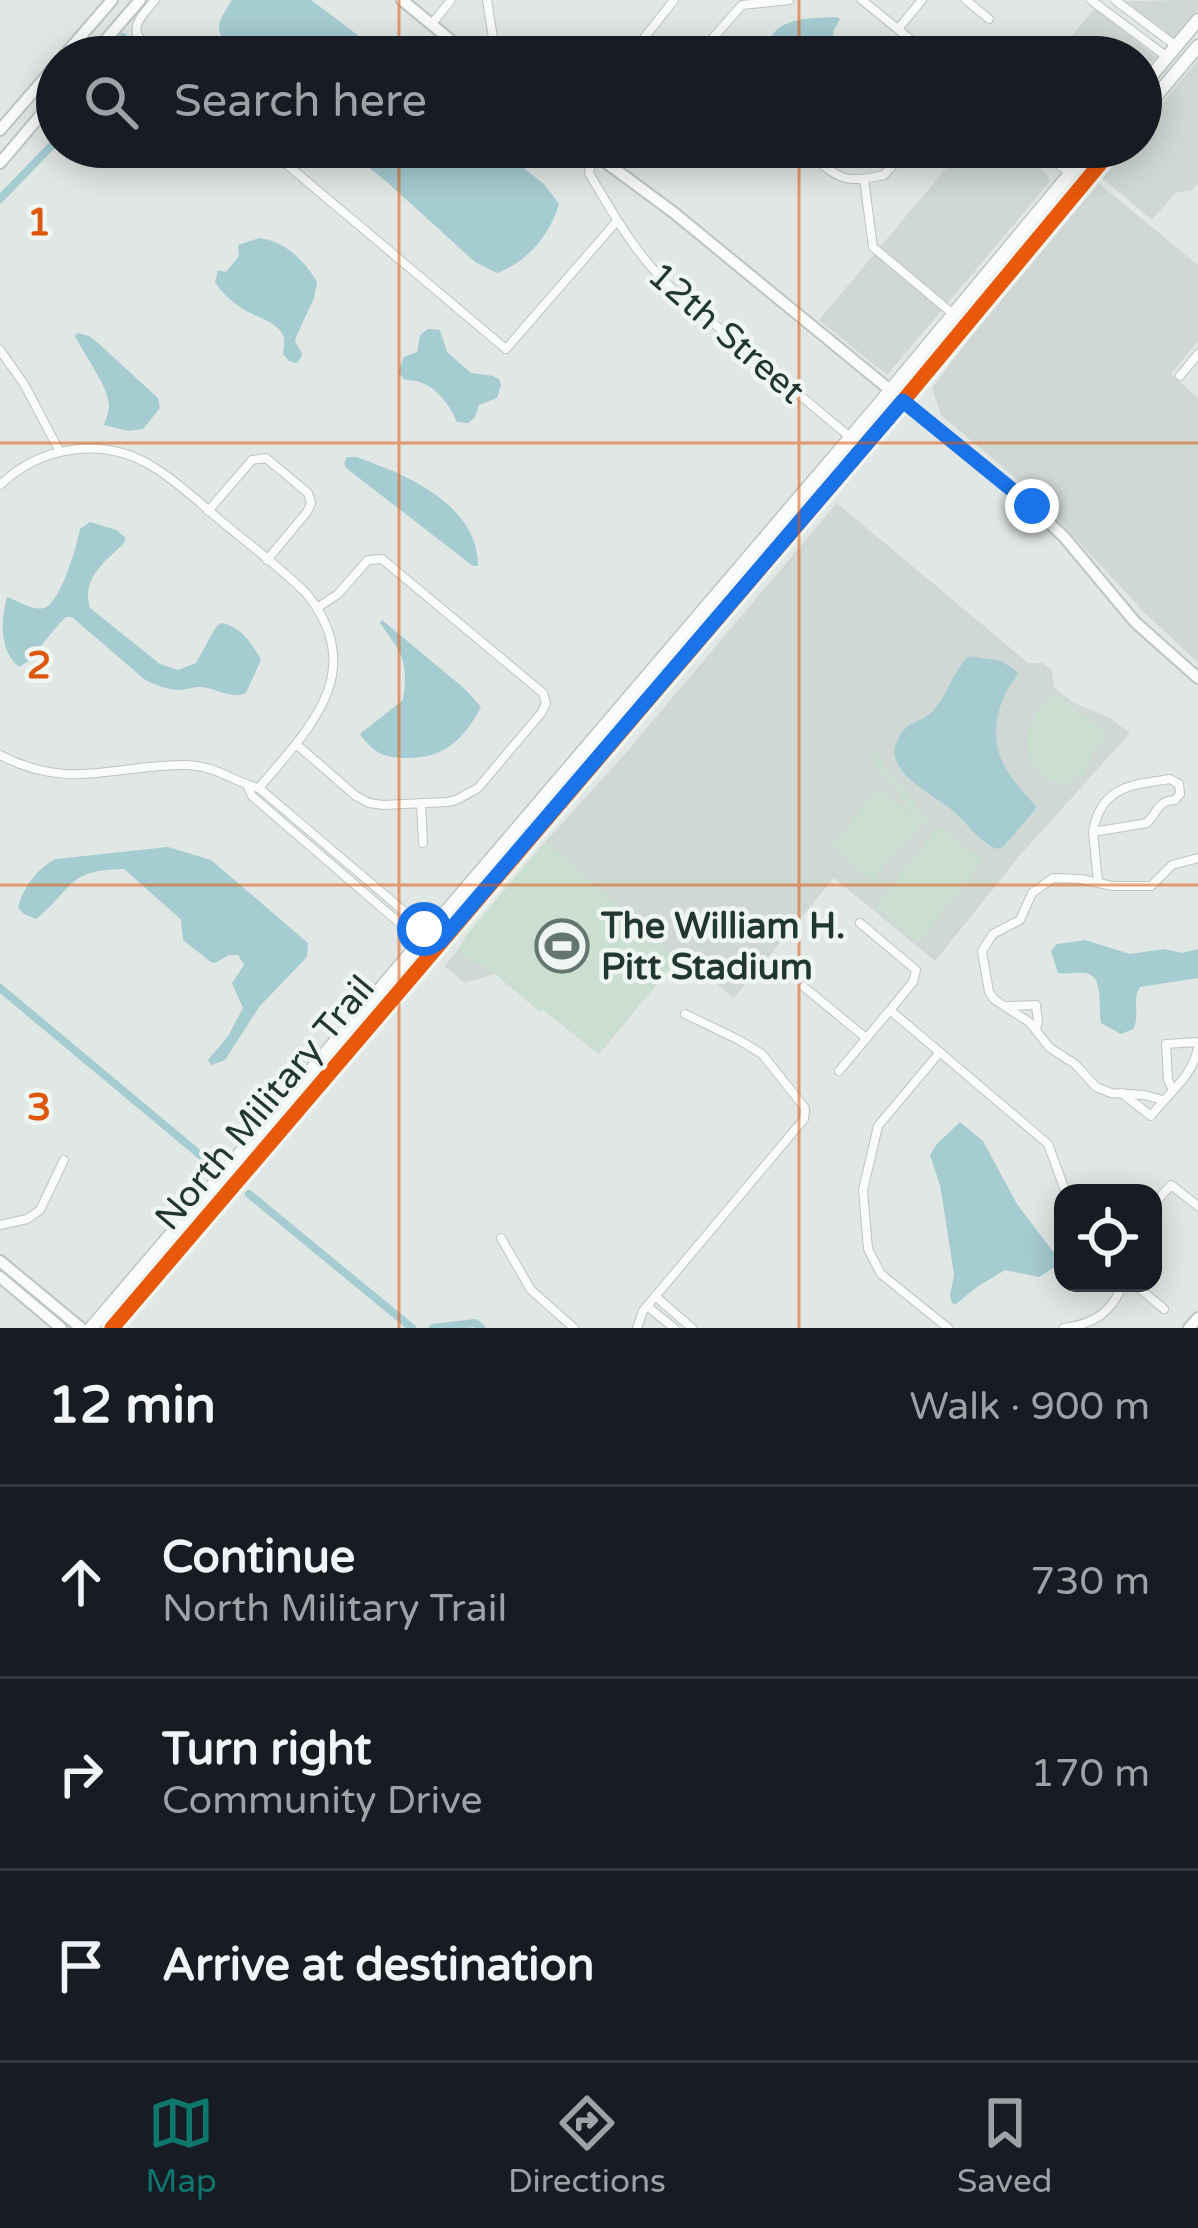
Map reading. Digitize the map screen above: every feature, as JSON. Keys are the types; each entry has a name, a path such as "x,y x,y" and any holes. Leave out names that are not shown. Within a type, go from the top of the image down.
{"main road":[{"path":"1162,63 1198,20"},
{"path":"1176,46 1190,63"},
{"path":"1171,78 1178,58 1176,46"},
{"path":"1162,89 1190,63 1198,46"},
{"name":"North Military Trail","path":"91,1328 1075,168"},
{"path":"1083,168 1084,184"},
{"name":"North Military Trail","path":"112,1328 1097,168"},
{"path":"1070,174 1070,200"},
{"path":"658,662 672,673"}],"street":[{"path":"81,36 112,0"},
{"path":"109,36 140,0"},
{"path":"138,36 137,21 155,0"},
{"path":"402,0 445,36"},
{"path":"431,25 451,0 461,0"},
{"path":"488,0 494,36"},
{"path":"646,36 674,0"},
{"path":"714,36 738,8 789,0"},
{"path":"862,0 906,36"},
{"path":"898,29 922,0"},
{"path":"966,0 989,19"},
{"path":"1091,0 1158,36"},
{"path":"1115,0 1176,46"},
{"path":"102,12 118,26"},
{"path":"1162,38 1176,46"},
{"path":"0,130 36,88"},
{"path":"0,163 36,121"},
{"path":"291,168 506,349 617,221"},
{"name":"12th Street","path":"589,168 617,221 666,283 850,437"},
{"path":"613,168 1035,508 1136,622 1198,678"},
{"path":"827,168 847,180 884,176 891,168"},
{"path":"1063,168 1070,174"},
{"path":"865,179 873,247 953,314"},
{"path":"0,350 60,452"},
{"path":"1180,376 1198,354"},
{"path":"0,485 30,462 60,452 101,449 142,460 300,587 317,608 331,645 332,678 319,714 259,788"},
{"path":"208,511 252,460 270,461 308,494 311,503 267,560"},
{"path":"296,744 364,801 379,805 452,802 478,788 546,703 543,693 382,559 368,560 338,594 317,608"},
{"path":"0,755 32,769 73,776 174,766 222,772 259,788 424,936"},
{"path":"1093,832 1147,823 1157,806 1180,794 1179,784 1170,779 1135,784 1119,790 1100,809 1093,832 1097,883"},
{"path":"248,786 252,796 436,946"},
{"path":"421,803 422,843"},
{"path":"1036,1029 1036,1005 998,1004 989,992 982,961 986,941 1020,920 1033,893 1048,880 1070,877 1151,886 1172,865 1198,859"},
{"path":"839,1071 914,982 916,970 860,923"},
{"path":"804,987 866,1038"},
{"path":"1006,1006 1096,1087 1163,1100"},
{"path":"890,1010 1048,1144 1063,1184"},
{"path":"637,1328 652,1300 804,1119 805,1108 762,1054 685,1014"},
{"path":"1122,1093 1151,1117 1191,1070 1198,1044 1166,1044 1173,1090"},
{"path":"940,1052 878,1126 862,1190 874,1264 941,1326"},
{"path":"0,1225 27,1219 40,1210 64,1160"},
{"path":"1162,1195 1171,1185 1198,1206"},
{"path":"501,1238 531,1290 574,1328"},
{"path":"0,1261 81,1328"},
{"path":"0,1277 62,1328"},
{"path":"1064,1328 1096,1320 1120,1292"},
{"path":"1144,1292 1164,1309"},
{"path":"652,1300 674,1328"},
{"path":"652,1300 688,1328"},
{"path":"1190,1328 1198,1318"}],"shaded area":[{"path":"1198,0 1198,9 1174,39 1123,1"},
{"path":"1095,8 1130,36 1072,36"},
{"path":"1198,60 1198,183 1191,191 1176,192 1152,220 1101,177 1108,168 1162,168 1162,104"},
{"path":"946,168 1040,168 1048,175 1049,183 887,375 819,320"},
{"path":"1097,182 1198,265 1198,341 1171,374 1198,398 1198,663 1032,492 941,415 932,388"},
{"path":"837,503 1028,663 1043,663 1052,671 1054,688 1130,733 1022,853 935,961 834,878 734,998 681,955 599,1054 495,974 464,983 445,966 466,936"}],"green space":[{"path":"1054,693 1104,732 1088,760 1091,764 1066,786 1038,770 1028,746 1034,718"},
{"path":"874,752 929,822 925,827 921,823 873,881 831,846 879,788 920,821 869,756"},
{"path":"940,826 983,861 918,942 875,906"},
{"name":"The William H. Pitt Stadium","path":"545,842 678,958 599,1052 459,949"}],"water":[{"path":"232,0 311,0 359,36 222,36 221,19"},
{"path":"840,19 833,36 773,36 782,26"},
{"path":"369,168 524,168 559,204 536,246 497,273 475,262"},
{"path":"259,238 293,253 317,282 296,337 302,353 296,363 283,354 280,330 235,303 215,282 218,270 226,272 239,256 238,245"},
{"path":"428,329 440,330 447,352 471,373 499,379 497,398 479,405 468,423 457,422 431,387 405,380 398,372 404,357 417,352 420,335"},
{"path":"78,333 98,343 158,398 160,408 143,429 104,425 108,398 75,336"},
{"path":"347,457 396,472 452,509 475,544 478,566 346,468"},
{"path":"90,522 126,538 92,579 90,608 160,664 178,670 196,663 221,623 234,627 261,660 246,693 200,687 176,690 152,683 72,617 66,617 19,667 3,636 7,597 35,608 50,604 67,573 80,529"},
{"path":"382,620 481,707 460,737 433,755 393,757 375,750 360,734 403,700 404,666"},
{"path":"969,656 1001,661 1018,672 998,715 997,745 1007,770 1036,806 997,849 906,776 895,756 903,731 933,711"},
{"path":"168,847 211,860 308,943 307,957 259,1007 225,1060 211,1065 208,1060 243,1008 232,983 244,965 238,955 211,962 183,940 181,920 124,869 81,877 36,919 18,908 32,879 56,859"},
{"path":"1085,940 1130,954 1198,949 1198,978 1140,987 1133,1029 1121,1034 1101,1023 1094,977 1058,973 1051,951 1057,944"},
{"path":"960,1122 983,1141 1017,1204 1054,1253 1054,1268 1039,1277 1005,1270 952,1303 954,1275 940,1185 930,1155"}],"waterway":[{"path":"0,199 36,162"},
{"path":"0,988 211,1164"},
{"path":"249,1194 412,1328"},
{"path":"433,1328 475,1323 481,1328"}],"cycle path":[{"path":"112,1328 1097,168"}],"place":[{"name":"The William H. Pitt Stadium","path":"562,946"}],"route":[{"path":"424,929 440,942 903,401 1032,506"}]}
